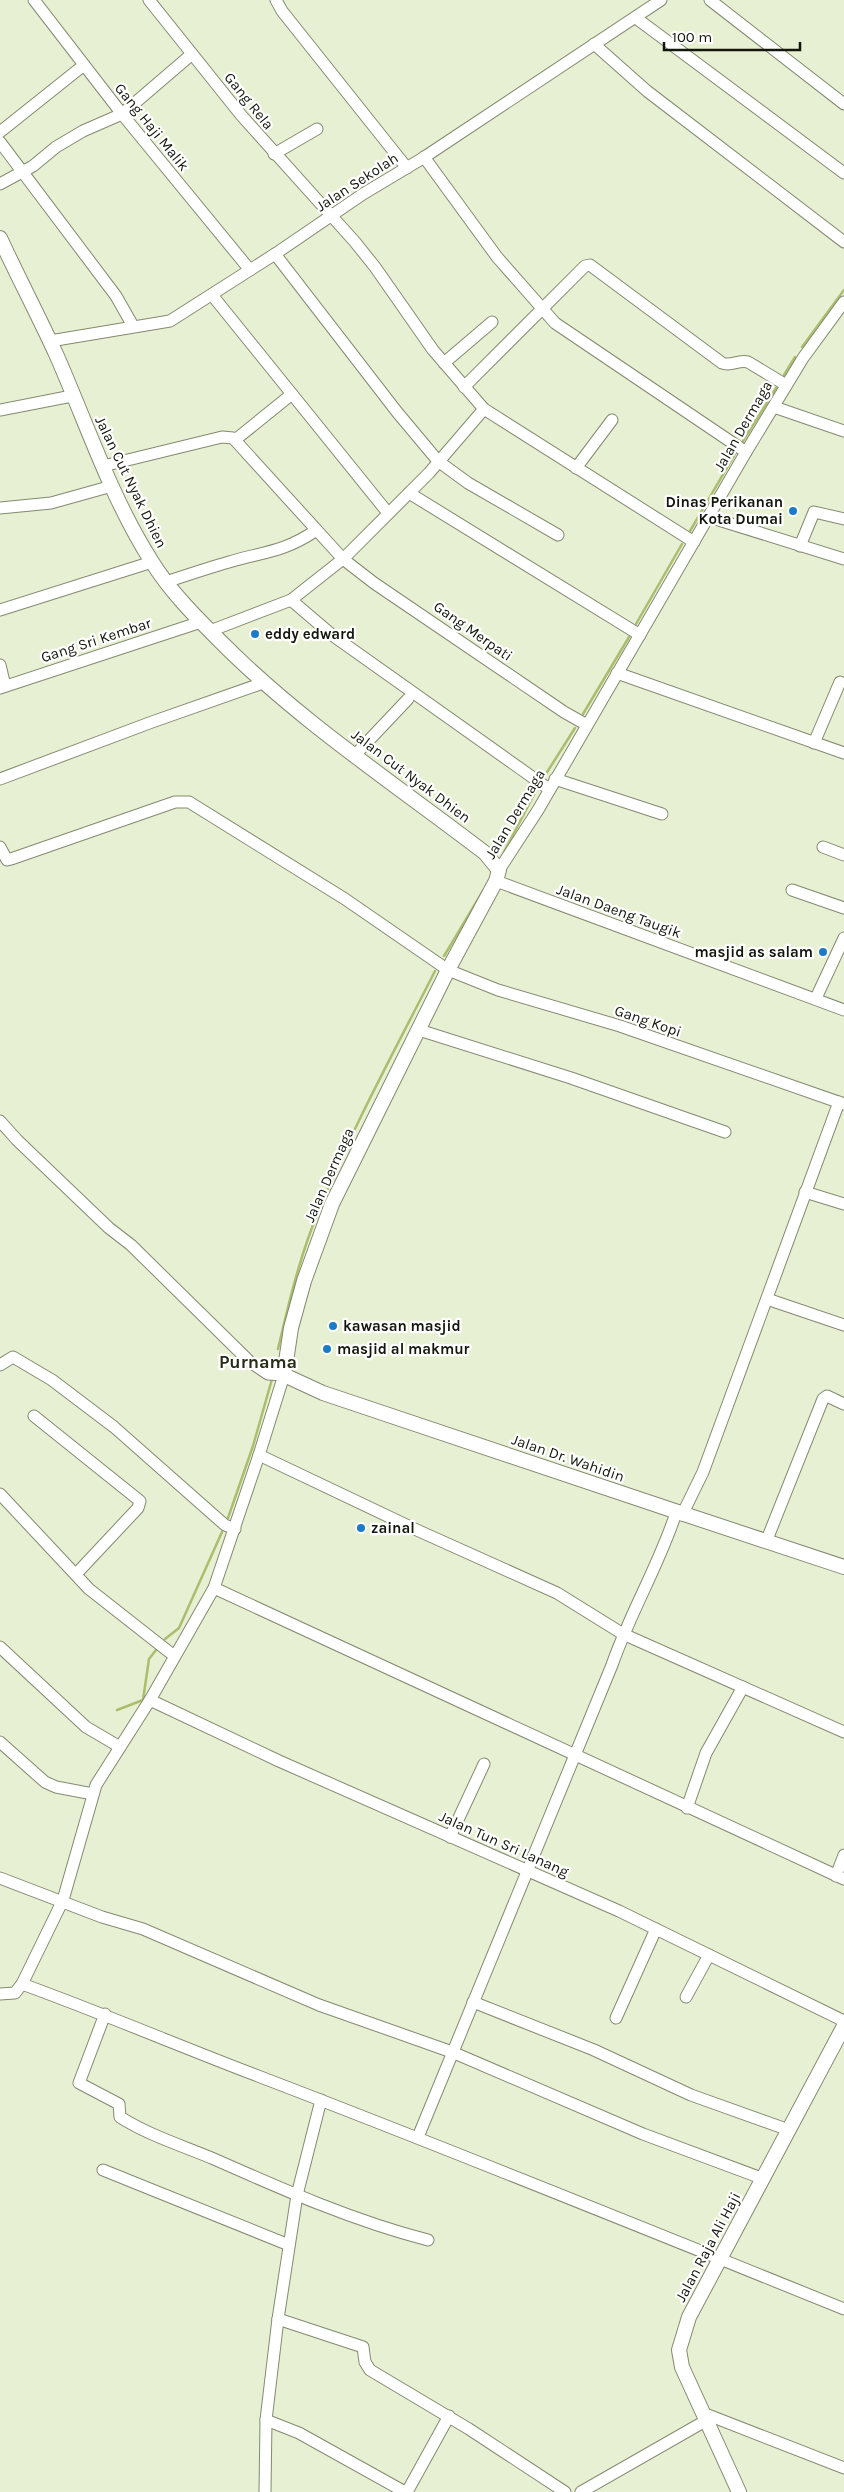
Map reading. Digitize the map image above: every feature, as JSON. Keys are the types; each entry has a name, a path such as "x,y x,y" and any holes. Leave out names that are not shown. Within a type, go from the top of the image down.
{"main road":[{"name":"Jalan Cut Nyak Dhien","path":"0,238 4,256 50,341 112,486 152,562 166,582 205,626 263,683 486,853 498,876"},
{"name":"Jalan Dermaga","path":"284,1375 291,1328 304,1281 332,1204 448,970 498,876"},
{"name":"Jalan Dr. Wahidin","path":"284,1375 323,1393 590,1481 679,1514 844,1567"},
{"name":"Jalan Raja Ali Haji","path":"739,2492 682,2367 679,2350 686,2324 718,2258 764,2179 844,2026"}],"street":[{"name":"Gang Haji Malik","path":"34,0 122,114 250,270"},
{"name":"Gang Rela","path":"149,0 274,154 333,215 375,267 444,363 484,409 694,542"},
{"path":"276,0 282,11 407,168"},
{"name":"Jalan Sekolah","path":"50,341 170,321 212,296 662,0"},
{"path":"710,0 844,104"},
{"path":"636,18 844,173"},
{"path":"594,44 647,92 844,242"},
{"path":"0,184 23,173 56,147 83,131 122,114 192,54"},
{"path":"0,132 84,65"},
{"path":"274,154 316,128"},
{"path":"0,142 116,296 133,326"},
{"path":"424,157 497,257 543,310 569,333 746,452"},
{"path":"275,254 438,462 468,483 558,536"},
{"path":"464,387 543,310 584,266 590,265 722,364 728,365 741,360 748,362 786,385"},
{"path":"212,296 388,512"},
{"name":"Jalan Dermaga","path":"498,876 786,385 803,358 844,302"},
{"path":"444,363 492,322"},
{"path":"103,466 222,437 235,440 292,394"},
{"path":"0,410 72,396"},
{"path":"774,407 844,431"},
{"name":"Gang Sri Kembar","path":"3,687 291,600 343,559 438,462 484,409"},
{"path":"576,468 612,420"},
{"name":"Gang Merpati","path":"235,440 315,531 343,559 374,583 587,725"},
{"path":"0,508 51,503 112,486"},
{"path":"409,492 640,635"},
{"path":"800,546 814,512 844,519"},
{"path":"709,517 844,559"},
{"path":"166,582 230,561 277,551 293,545 315,531"},
{"path":"0,610 152,562"},
{"path":"291,600 348,647 552,784 662,814"},
{"path":"0,666 3,687"},
{"path":"617,672 844,753"},
{"path":"814,743 840,682"},
{"path":"0,779 263,683"},
{"path":"355,755 408,700"},
{"name":"Gang Kopi","path":"0,847 3,856 7,860 11,860 175,802 189,802 345,900 448,970 498,990 620,1026 841,1103"},
{"path":"823,847 844,855"},
{"name":"Jalan Daeng Taugik","path":"498,876 546,901 816,998 844,1010"},
{"path":"792,890 844,908"},
{"path":"816,998 844,938"},
{"path":"419,1030 571,1078 725,1132"},
{"path":"418,2137 612,1665 623,1634 641,1599 679,1514 703,1472 806,1192 841,1103"},
{"path":"0,1121 17,1140 109,1228 131,1245 250,1362 268,1374 284,1375 260,1455 214,1588 150,1700 101,1775 93,1794 62,1900 22,1984 15,1993 0,1994"},
{"path":"806,1192 844,1204"},
{"path":"766,1299 844,1325"},
{"path":"0,1366 13,1357 52,1380 114,1427 225,1525 235,1529"},
{"path":"766,1542 823,1399 827,1396 844,1404"},
{"path":"34,1416 140,1501 138,1508 77,1573"},
{"path":"260,1455 418,1531 557,1593 623,1634 844,1732"},
{"path":"0,1494 77,1573 89,1589 174,1655"},
{"path":"214,1588 518,1727 686,1808 840,1878 844,1855"},
{"path":"0,1647 86,1727 120,1747"},
{"path":"686,1808 706,1753 743,1687"},
{"name":"Jalan Tun Sri Lanang","path":"150,1700 279,1761 528,1870 656,1929 844,2021"},
{"path":"0,1742 45,1782 56,1787 93,1794"},
{"path":"450,1837 484,1764"},
{"path":"0,1878 62,1900 102,1917 155,1934 319,2005 452,2052 642,2134 764,2179"},
{"path":"616,2018 656,1929"},
{"path":"686,1997 709,1955"},
{"path":"22,1984 105,2014 257,2076 418,2137 844,2309"},
{"path":"473,2002 594,2050 691,2095 788,2130"},
{"path":"105,2014 79,2081 80,2085 120,2104 118,2113 123,2119 297,2195 391,2229 428,2240"},
{"path":"265,2492 266,2420 278,2320 297,2195 321,2100"},
{"path":"103,2170 289,2245"},
{"path":"278,2320 364,2347 365,2362 370,2370 449,2416 565,2492"},
{"path":"266,2420 299,2434 406,2492 449,2416"},
{"path":"582,2492 705,2417 844,2468"}],"waterway":[{"path":"802,347 844,290"},
{"path":"784,375 795,357"},
{"path":"743,441 776,388"},
{"path":"690,531 735,454"},
{"path":"636,624 682,544"},
{"path":"583,714 629,637"},
{"path":"544,777 575,728"},
{"path":"504,852 537,789"},
{"path":"444,956 483,891"},
{"path":"278,1349 301,1261 319,1210 360,1119 435,971"},
{"path":"228,1518 253,1446 272,1379"},
{"path":"165,1639 179,1628 222,1532"},
{"path":"117,1710 143,1700 149,1659 156,1650"}],"place":[{"name":"Dinas Perikanan Kota Dumai","path":"793,511"},
{"name":"eddy edward","path":"255,634"},
{"name":"masjid as salam","path":"823,952"},
{"name":"kawasan masjid","path":"333,1326"},
{"name":"masjid al makmur","path":"327,1349"},
{"name":"zainal","path":"361,1528"}],"district":[{"name":"Purnama","path":"258,1362"}]}
